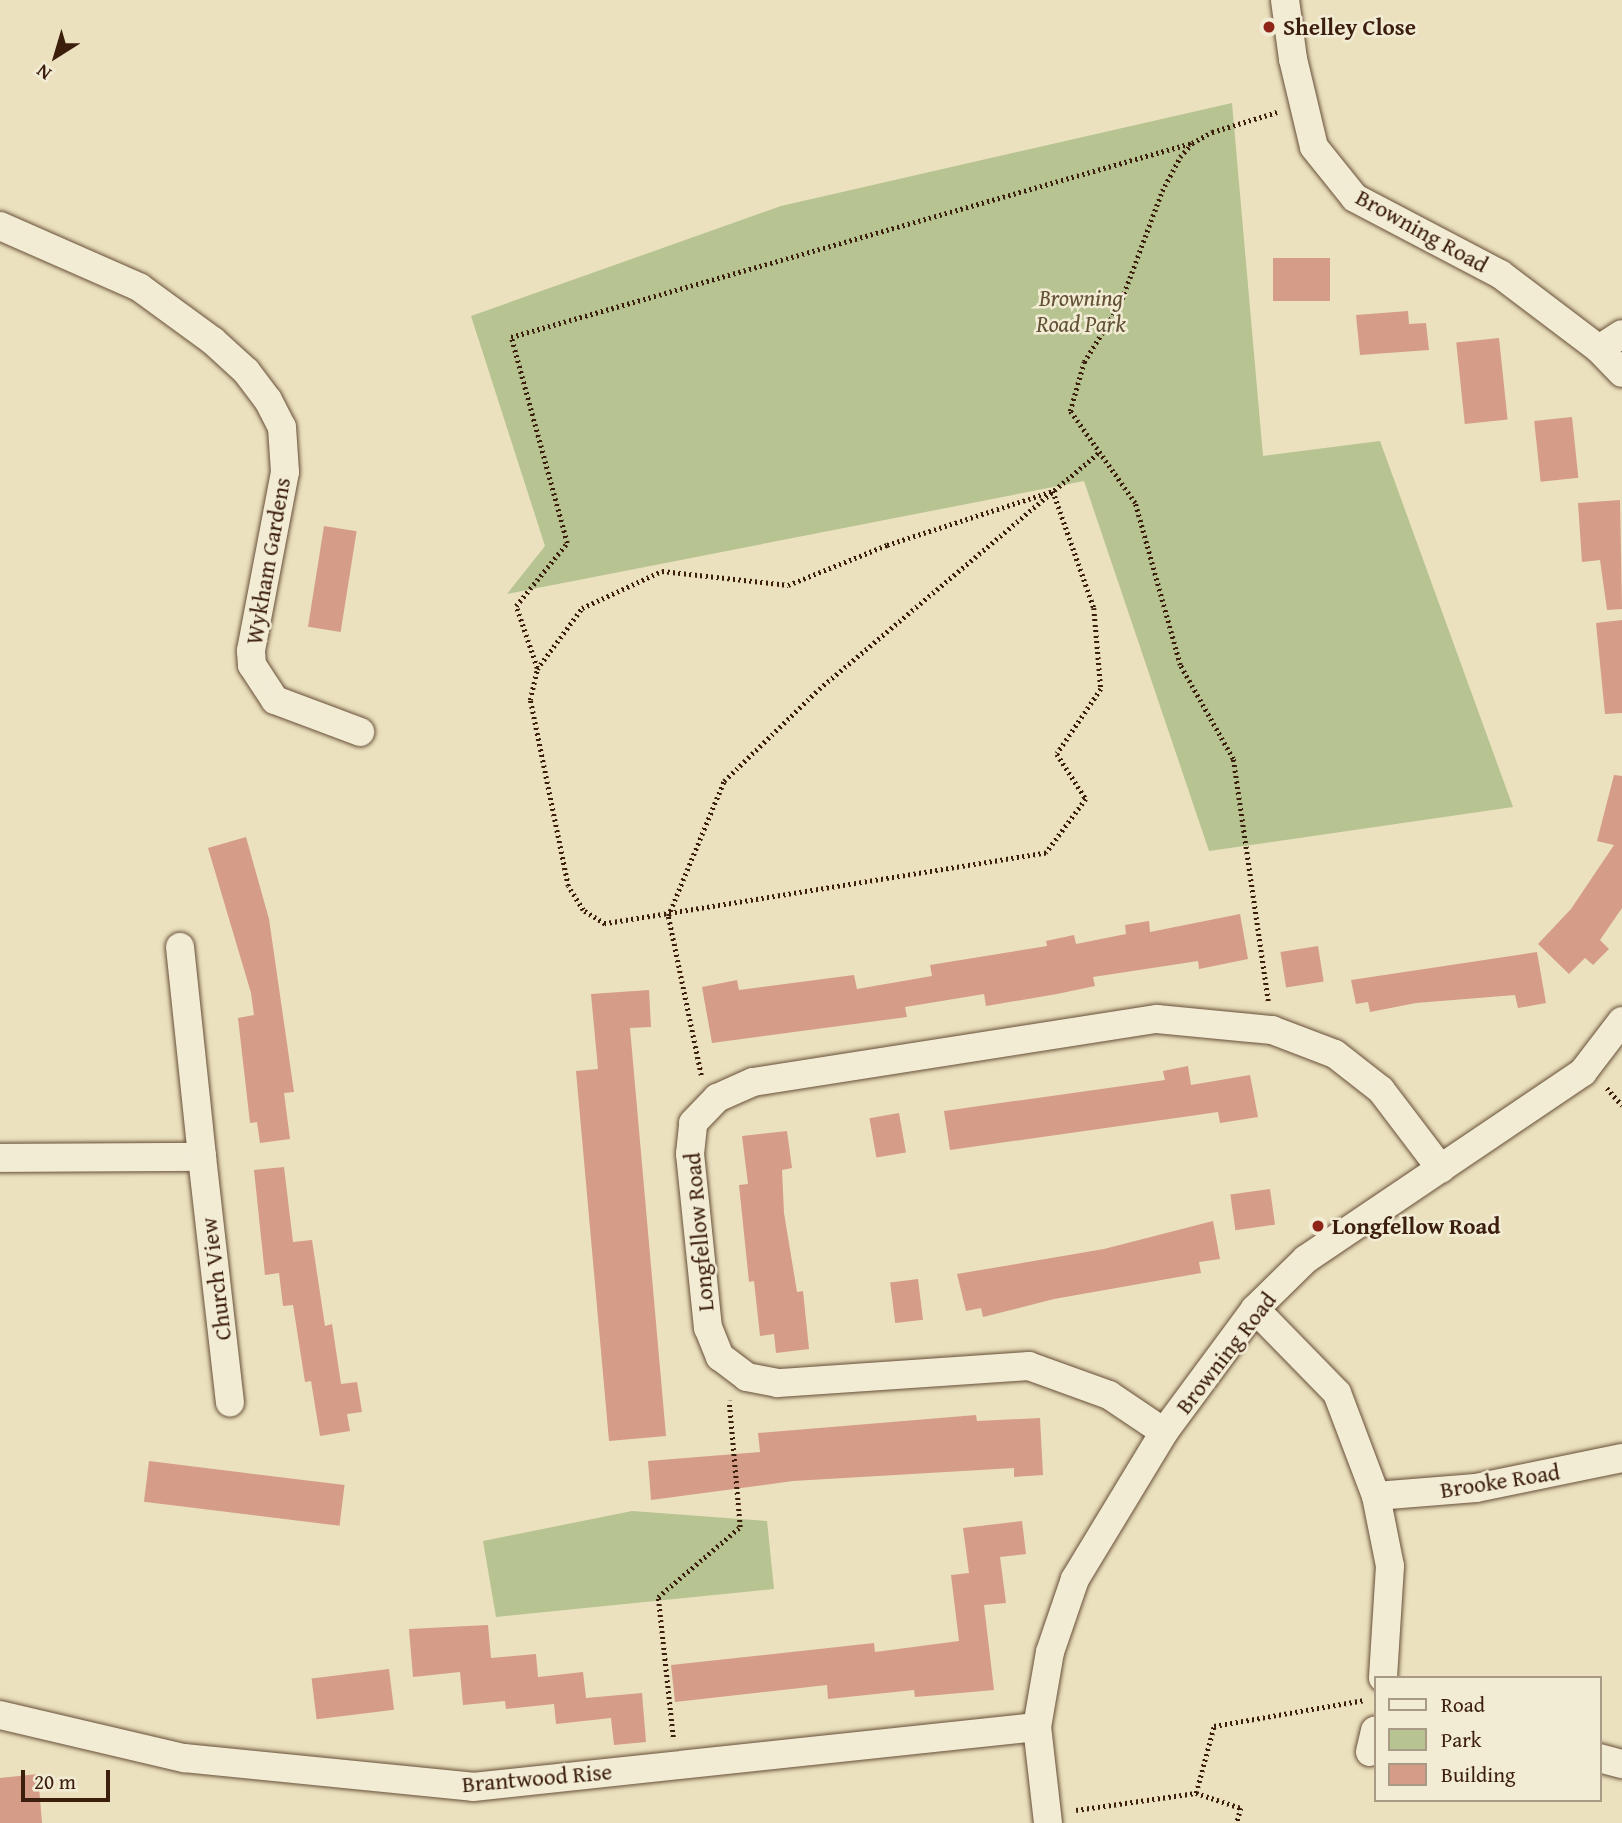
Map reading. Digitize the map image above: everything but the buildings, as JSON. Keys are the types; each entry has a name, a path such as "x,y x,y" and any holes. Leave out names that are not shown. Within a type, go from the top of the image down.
{"street":[{"name":"Browning Road","path":"1285,0 1314,147 1355,198 1500,274 1611,341 1622,373"},
{"name":"Wykham Gardens","path":"0,226 139,286 213,341 246,370 268,400 282,427 285,472 251,651 252,665 275,700 360,732"},
{"name":"Church View","path":"180,947 230,1402"},
{"name":"Longfellow Road","path":"726,1361 708,1328 690,1154 693,1123 717,1097 753,1082 1145,1021 1272,1030 1335,1054 1381,1090 1441,1169"},
{"name":"Browning Road","path":"1047,1818 1037,1727 1050,1652 1075,1579 1164,1432 1255,1309 1306,1259 1583,1072 1622,1021"},
{"path":"0,1157 202,1157"},
{"path":"1255,1309 1337,1393 1376,1496 1390,1566 1383,1676"},
{"path":"726,1361 747,1377 778,1383 1029,1366 1109,1395 1164,1432"},
{"name":"Brooke Road","path":"1376,1496 1476,1488 1622,1458"},
{"name":"Brantwood Rise","path":"0,1715 184,1758 473,1787 1037,1727"},
{"path":"1601,1759 1622,1764"}],"path":[{"path":"537,669 516,606 567,542 511,337 1192,143 1304,104"},
{"path":"1192,143 1161,191 1120,304 1084,362 1070,411 1135,503 1180,665 1233,758 1272,1030"},
{"path":"708,1107 668,916 724,780 818,689 1099,452"},
{"path":"1053,491 1094,608 1101,689 1057,754 1086,799 1046,853 668,916 605,924 583,911 568,886 530,701 537,669 582,608 662,571 788,585 887,545 1053,491"},
{"path":"676,1765 657,1597 740,1527 726,1361"},
{"path":"1196,1793 1214,1726 1374,1698"},
{"path":"1047,1818 1196,1793 1241,1808 1237,1823"}],"green space":[{"name":"Browning Road Park","path":"1232,103 1263,456 1380,441 1513,807 1209,851 1084,481 507,594 545,546 471,316 781,206"},
{"path":"632,1511 767,1521 774,1589 496,1617 483,1541"}],"place":[{"name":"Shelley Close","path":"1269,27"},
{"name":"Longfellow Road","path":"1318,1226"}]}
